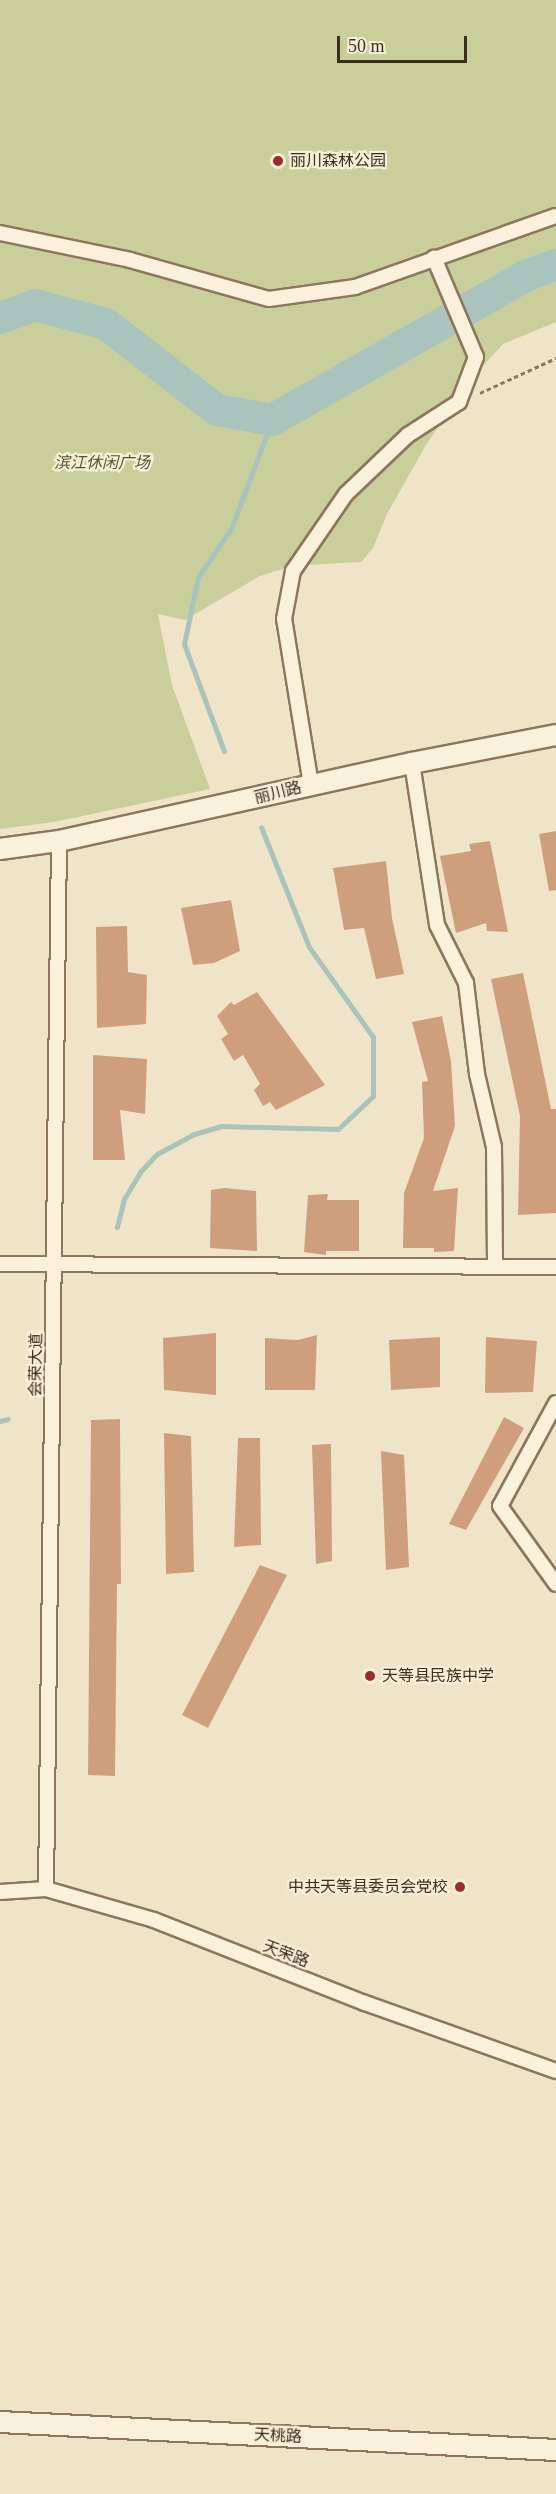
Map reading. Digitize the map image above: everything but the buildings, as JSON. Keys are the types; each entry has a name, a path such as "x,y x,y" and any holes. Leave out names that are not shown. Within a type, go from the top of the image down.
{"main road":[{"name":"丽川路","path":"0,849 59,842 412,763 556,735"},
{"name":"天桃路","path":"0,2422 556,2450"}],"street":[{"path":"0,233 130,260 269,299 355,286 556,216"},
{"path":"311,785 284,619 293,571 346,494 408,435 459,402 476,357 434,258"},
{"path":"412,763 437,925 466,983 477,1074 494,1147 495,1264"},
{"name":"会荣大道","path":"46,1889 59,842"},
{"path":"0,1264 495,1264 556,1267"},
{"path":"556,1403 500,1506 556,1584"},
{"name":"天荣路","path":"0,1892 46,1889 154,1920 419,2024 556,2071"}],"path":[{"path":"459,402 556,358"}],"green space":[{"name":"丽川森林公园","path":"0,0 556,0 556,322 503,344 471,379 426,445 387,514 373,548 361,562 292,566 260,576 185,620 158,614 172,685 210,789 54,822 0,829"}],"waterway":[{"path":"0,318 35,305 106,324 217,410 272,420 525,276 556,265"},
{"path":"224,751 184,644 198,577 231,529 272,420"},
{"path":"117,1227 124,1199 140,1172 157,1154 194,1134 222,1126 338,1129 373,1096 373,1037 309,947 261,827"},
{"path":"0,1421 8,1419"}],"place":[{"name":"丽川森林公园","path":"278,161"},
{"name":"天等县民族中学","path":"370,1676"},
{"name":"中共天等县委员会党校","path":"460,1887"}],"park label":[{"name":"滨江休闲广场","path":"102,463"}]}
